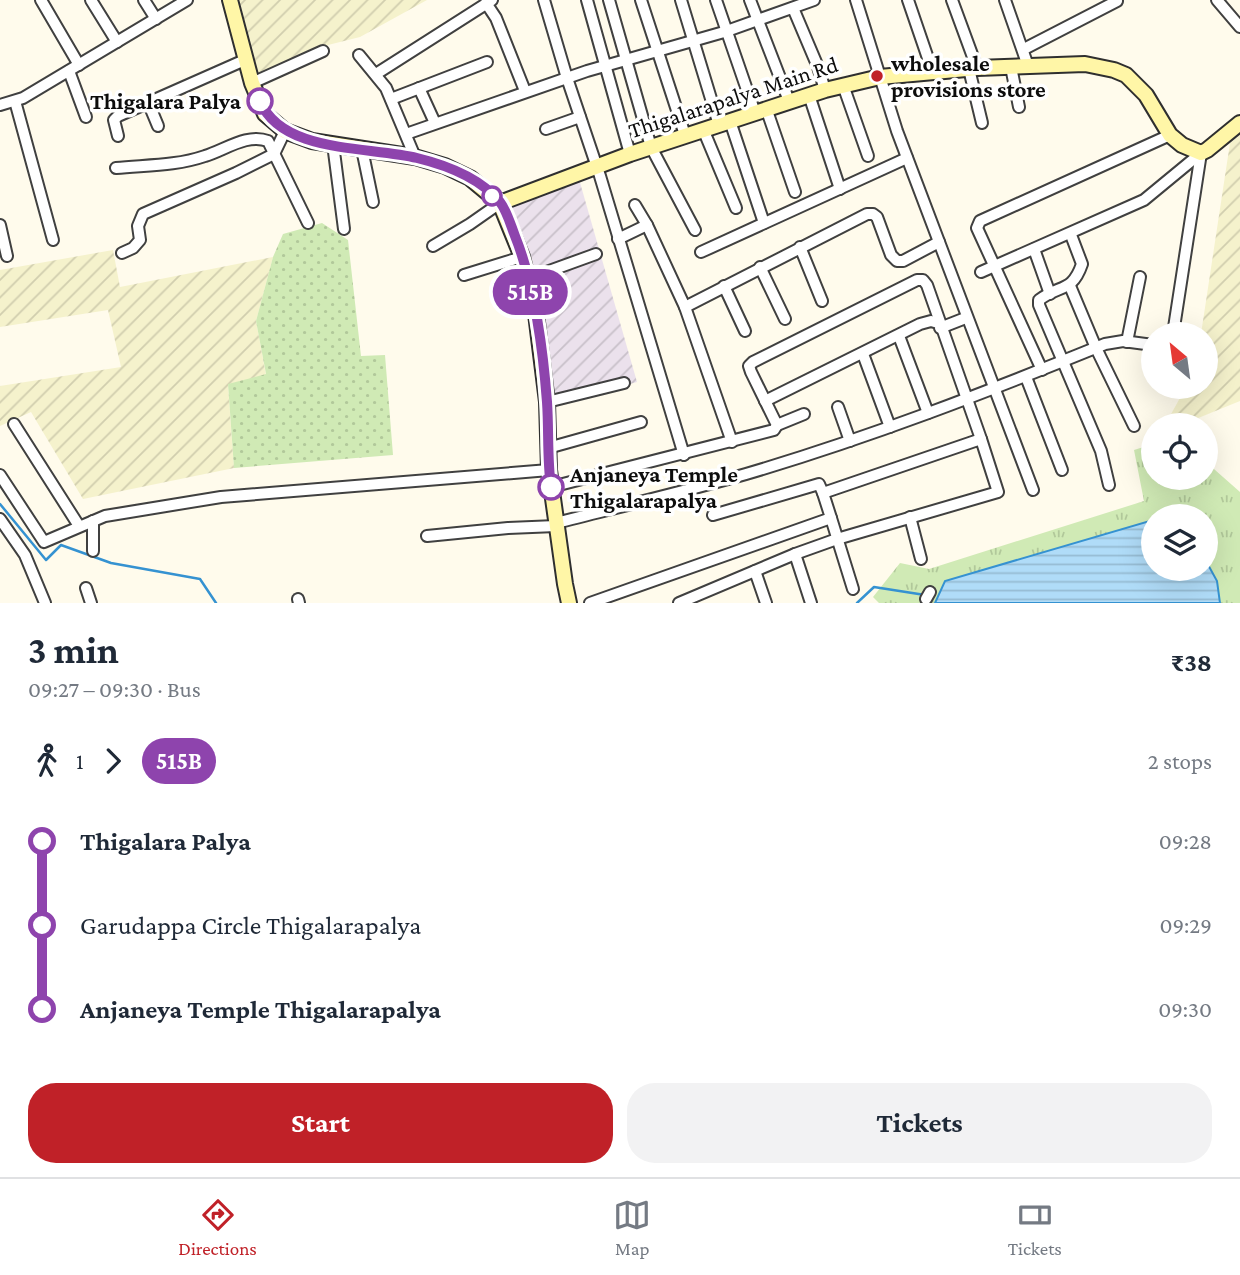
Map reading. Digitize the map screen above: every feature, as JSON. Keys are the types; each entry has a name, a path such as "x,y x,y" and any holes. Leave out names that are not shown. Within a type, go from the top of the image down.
{"main road":[{"path":"230,0 252,83 265,114 285,131 312,141 415,157 445,166 470,177 500,203 522,257 536,314 547,402 549,470 569,603"},
{"name":"Thigalarapalya Main Rd","path":"500,203 631,153 825,89 880,77 973,69 1085,64 1114,70 1126,75 1146,95 1170,135 1181,145 1201,153"},
{"path":"1201,153 1240,123"}],"street":[{"path":"41,0 74,68 86,117"},
{"path":"91,0 117,42"},
{"path":"144,0 156,19"},
{"path":"0,105 23,98 187,0"},
{"path":"544,0 684,455"},
{"path":"587,0 631,153"},
{"path":"609,0 651,147 695,230"},
{"path":"641,0 685,135"},
{"path":"681,0 724,123 764,223"},
{"path":"716,0 795,192"},
{"path":"750,0 789,101"},
{"path":"406,134 525,91 728,30 814,0"},
{"path":"856,0 907,158 1033,490"},
{"path":"908,0 933,73"},
{"path":"952,0 973,69 982,122"},
{"path":"1217,0 1240,27"},
{"path":"1008,1 1028,66"},
{"path":"1024,49 1117,1"},
{"path":"376,74 489,2 525,91"},
{"path":"793,8 825,89"},
{"path":"252,83 323,51"},
{"path":"359,55 376,74 391,99 415,157"},
{"path":"118,136 115,118 247,59"},
{"path":"391,99 487,62"},
{"path":"1012,68 1019,107"},
{"path":"843,85 868,156"},
{"path":"419,88 435,123"},
{"path":"809,95 840,189"},
{"path":"15,101 53,240"},
{"path":"148,102 158,125"},
{"path":"545,128 580,117"},
{"path":"703,130 736,208"},
{"path":"122,253 133,248 140,240 138,226 143,214 274,153 285,131"},
{"path":"1042,370 977,228 980,221 1170,135"},
{"path":"116,168 186,162 247,139 260,138 268,141 308,222"},
{"path":"332,144 344,229"},
{"path":"362,149 373,202"},
{"path":"981,272 1144,200 1201,153"},
{"path":"1175,322 1201,153"},
{"path":"701,252 907,158"},
{"path":"433,246 470,225 500,203"},
{"path":"635,205 685,307 732,442"},
{"path":"685,307 800,247 873,214 877,217 891,255 897,261 903,261 939,243"},
{"path":"0,225 7,257"},
{"path":"618,239 647,225"},
{"path":"1071,234 1082,264 1078,276 1070,286 1039,300 1039,305 1101,450 1109,485"},
{"path":"800,247 822,301"},
{"path":"1034,249 1050,294"},
{"path":"527,279 596,254"},
{"path":"464,275 522,257"},
{"path":"761,267 785,318"},
{"path":"1127,342 1140,278"},
{"path":"679,603 837,539 998,492 927,285 923,280 918,280 753,362 750,366 751,372 777,425"},
{"path":"724,286 745,331"},
{"path":"1070,286 1096,348 1134,426"},
{"path":"765,401 920,324 931,321 939,326 963,319"},
{"path":"899,336 928,413"},
{"path":"427,536 556,524 744,475 996,389 1105,344 1141,344"},
{"path":"863,354 890,427"},
{"path":"1026,377 1062,470"},
{"path":"547,402 624,383"},
{"path":"838,407 850,441"},
{"path":"551,487 774,430 777,425 804,414"},
{"path":"548,448 641,422"},
{"path":"14,424 79,526"},
{"path":"823,493 981,439"},
{"path":"35,548 105,516 221,497 549,470"},
{"path":"0,475 35,548 45,603"},
{"path":"713,514 820,484 853,589"},
{"path":"910,517 921,559"},
{"path":"590,603 831,518"},
{"path":"0,519 35,548"},
{"path":"93,521 93,551"},
{"path":"795,554 811,603"},
{"path":"755,571 766,603"},
{"path":"86,588 91,603"}],"shaded area":[{"path":"239,0 427,0 360,37 328,45 257,74"},
{"path":"1240,135 1240,401 1210,413 1172,413 1179,399 1218,399 1218,322 1203,322 1230,143"},
{"path":"579,179 637,382 555,406 538,282 531,256 509,205"},
{"path":"113,250 120,287 273,257 256,321 266,375 228,385 234,468 83,499 31,412 0,426 0,386 121,367 108,310 0,327 0,270"}],"green space":[{"path":"322,223 348,240 361,356 385,355 393,455 234,468 228,384 266,374 256,321 273,257 283,234"},
{"path":"1141,448 1141,486 1134,450"},
{"path":"1218,473 1240,492 1240,603 1220,603 1217,581 1218,504 1141,504 1141,524 945,581 935,603 879,603 873,597 900,563 929,569 1144,501 1142,490 1218,490"}],"water":[{"path":"1141,524 1141,581 1217,581 1220,603 935,603 945,581"}],"waterway":[{"path":"0,504 46,560 61,545 111,563 200,579 216,603"},
{"path":"857,603 874,587 925,595"}],"bus line":[{"name":"515B","path":"260,101 265,114 285,131 312,141 415,157 445,166 470,177 500,203 522,257 536,314 547,402 551,487"}],"place":[{"name":"wholesale provisions store","path":"877,76"},
{"name":"Thigalara Palya","path":"260,101"},
{"name":"Anjaneya Temple Thigalarapalya","path":"551,487"}]}
